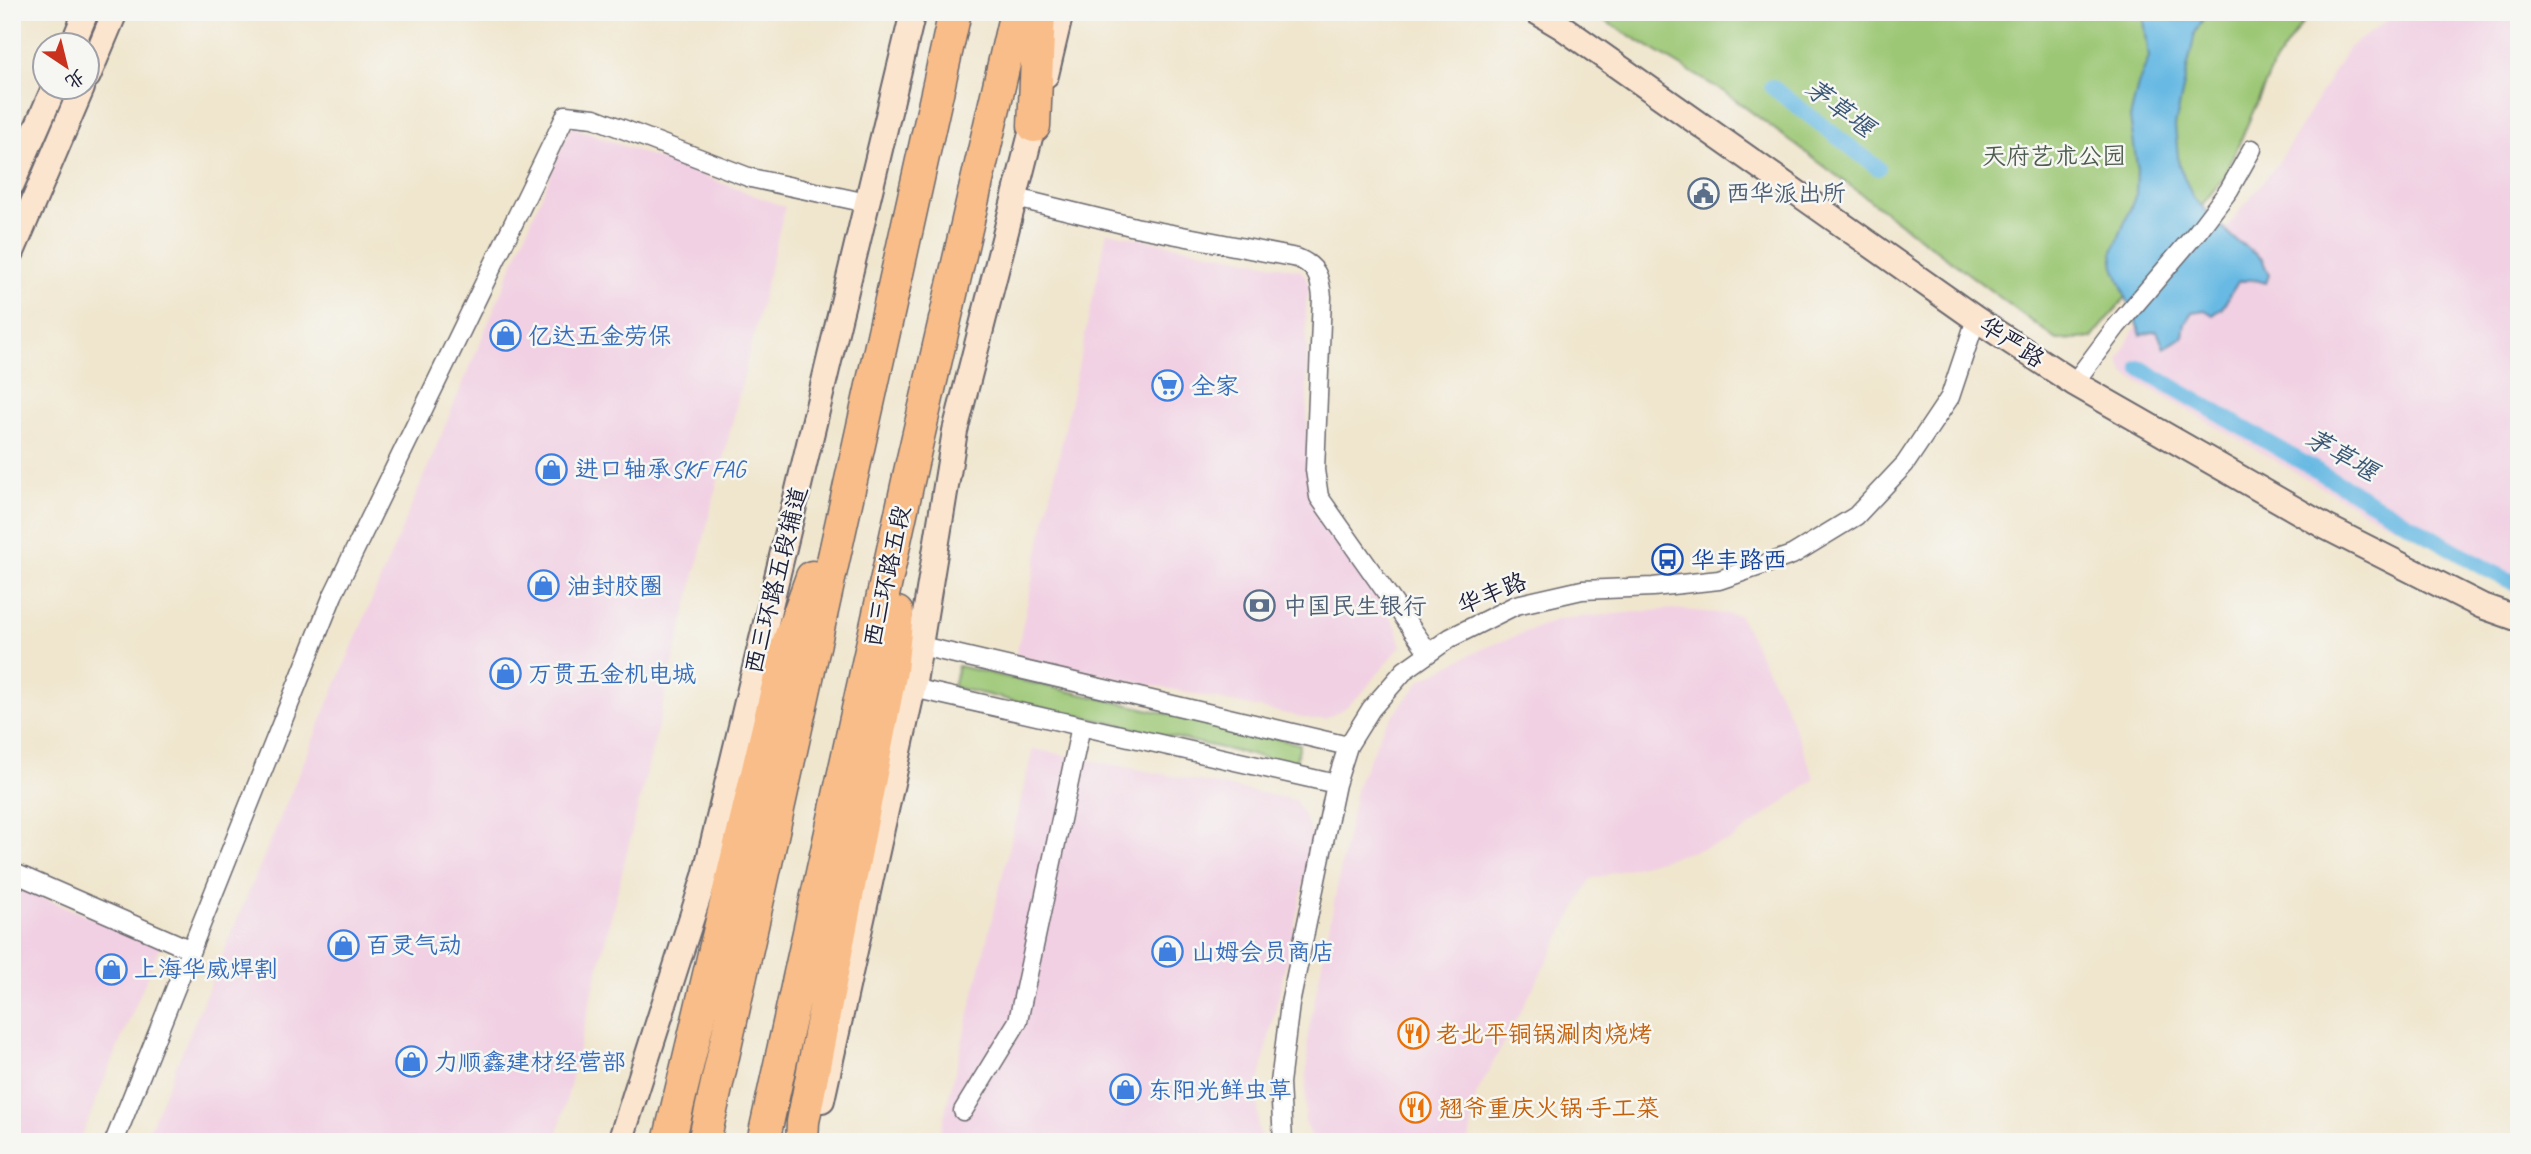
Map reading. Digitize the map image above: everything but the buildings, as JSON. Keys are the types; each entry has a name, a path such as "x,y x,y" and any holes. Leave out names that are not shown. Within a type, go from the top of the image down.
{"highway":[{"name":"西三环路五段","path":"763,1142 912,463 1016,12"},
{"path":"1034,125 1039,12"},
{"path":"704,1142 953,17"},
{"path":"669,1142 788,644 859,444"},
{"path":"811,1141 803,1122 902,679 912,463"},
{"path":"663,1142 683,1091"}],"main road":[{"path":"78,32 86,12"},
{"path":"102,43 115,12"},
{"name":"西三环路五段辅道","path":"620,1142 705,876 913,12"},
{"path":"902,679 921,646 955,431 1061,12"},
{"name":"华严路","path":"1537,12 1976,318 2074,383 2326,527 2482,606 2519,619"},
{"path":"12,184 48,102"},
{"path":"12,252 76,102"}],"street":[{"path":"114,1142 333,595 566,115 594,118 751,178 867,203"},
{"path":"2074,383 2116,327 2198,231 2229,190 2252,149"},
{"path":"1016,198 1135,227 1311,263 1320,280 1322,297 1315,459 1318,497 1429,653"},
{"name":"华丰路","path":"1283,1142 1280,1083 1290,1004 1336,784 1348,746 1371,709 1396,679 1450,638 1516,605 1582,590 1653,587 1719,580 1792,555 1856,516 1905,464 1950,397 1976,318"},
{"path":"921,646 1348,746"},
{"path":"902,679 1081,726 1336,784"},
{"path":"963,1111 1018,1020 1081,726"},
{"path":"12,872 191,950"}],"shaded area":[{"path":"2394,12 2519,12 2519,576 2373,517 2124,374 2119,359 2133,331 2164,291 2221,235 2279,162 2348,48 2388,20"},
{"name":"万贯五金机电城","path":"571,126 785,207 556,1142 144,1142"},
{"path":"1107,232 1300,270 1310,286 1306,304 1308,492 1314,506 1398,629 1401,646 1362,693 1345,708 1325,719 1311,719 1016,656"},
{"path":"1673,609 1739,615 1785,704 1815,779 1730,841 1591,879 1476,1095 1469,1142 1312,1142 1305,1120 1308,1034 1357,786 1383,728 1421,680 1480,650 1558,619"},
{"path":"1033,749 1296,800 1314,838 1258,1087 1258,1129 1263,1142 938,1142"},
{"path":"12,885 160,946 79,1142 12,1142"}],"green space":[{"name":"天府艺术公园","path":"1590,12 2310,12 2274,64 2224,178 2092,338 2057,340 1726,93"},
{"path":"958,666 1300,744 1295,765 953,687"}],"water":[{"path":"2143,12 2207,12 2195,33 2175,126 2179,166 2193,197 2231,236 2262,259 2269,275 2266,283 2252,279 2238,282 2222,308 2213,315 2205,310 2192,312 2185,323 2183,337 2164,348 2157,331 2141,335 2114,267 2112,254 2136,194 2137,166 2130,118 2138,85 2149,57"}],"waterway":[{"name":"茅草堰","path":"1772,87 1878,168"},
{"name":"茅草堰","path":"2140,368 2490,571 2519,585"}],"place":[{"name":"西华派出所","path":"1703,193"},
{"name":"亿达五金劳保","path":"505,336"},
{"name":"全家","path":"1168,386"},
{"name":"进口轴承SKF FAG","path":"552,469"},
{"name":"华丰路西","path":"1668,560"},
{"name":"油封胶圈","path":"544,586"},
{"name":"中国民生银行","path":"1260,606"},
{"name":"万贯五金机电城","path":"505,674"},
{"name":"百灵气动","path":"343,945"},
{"name":"山姆会员商店","path":"1168,952"},
{"name":"上海华威焊割","path":"111,969"},
{"name":"老北平铜锅涮肉烧烤","path":"1413,1034"},
{"name":"力顺鑫建材经营部","path":"411,1062"},
{"name":"东阳光鲜虫草","path":"1125,1090"},
{"name":"翘爷重庆火锅·手工菜","path":"1416,1108"}]}
